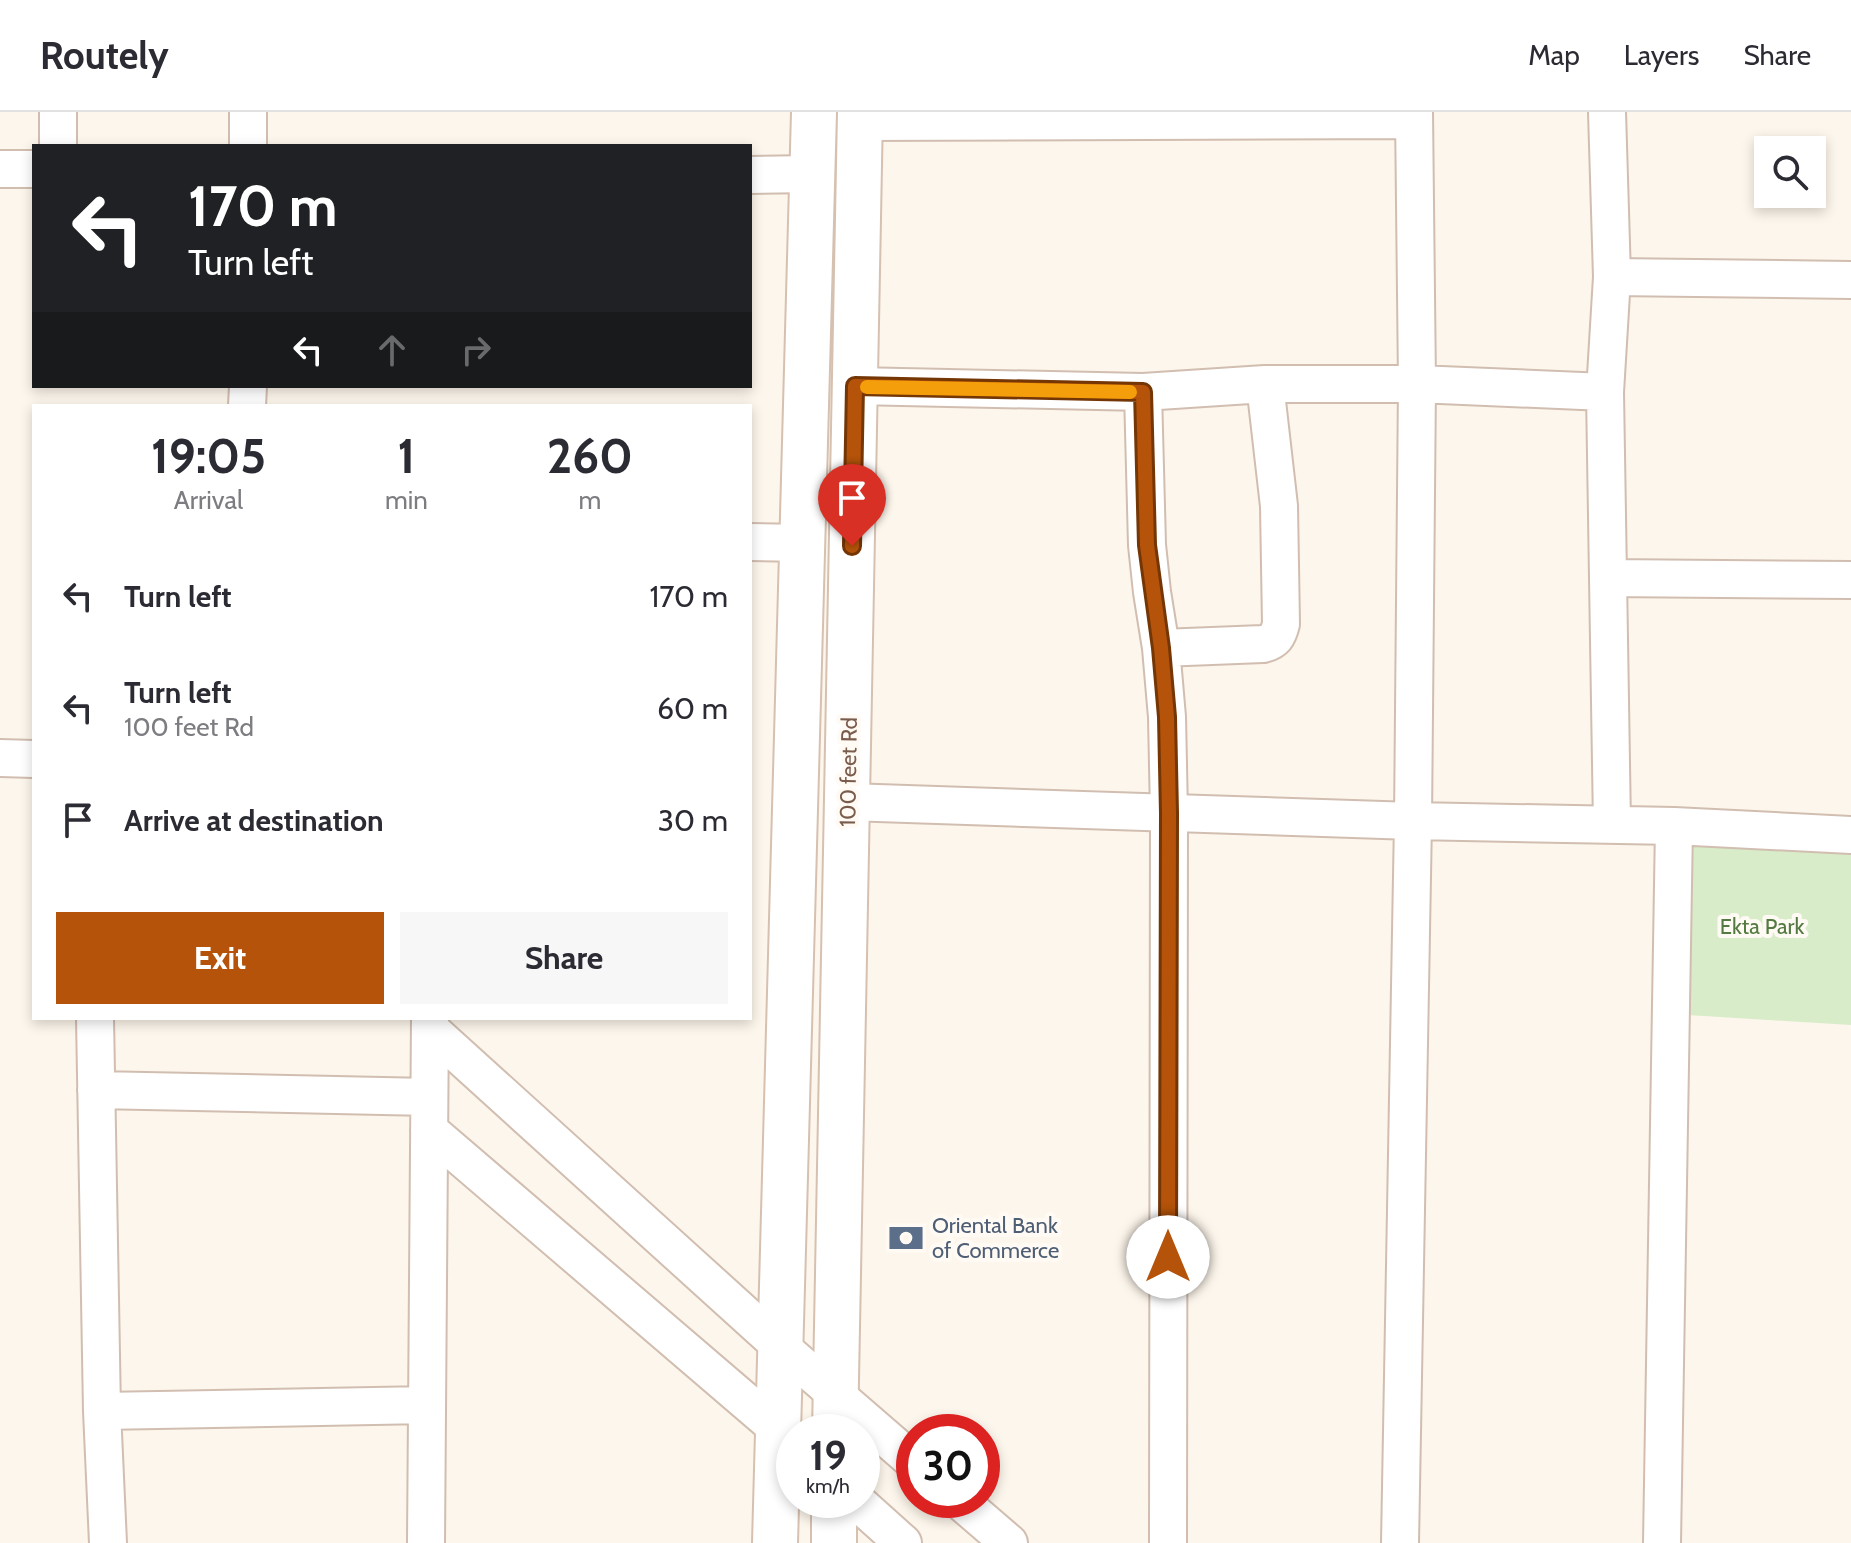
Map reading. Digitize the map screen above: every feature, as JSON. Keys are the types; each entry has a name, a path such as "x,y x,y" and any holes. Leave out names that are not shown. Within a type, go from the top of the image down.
{"main road":[{"path":"785,1414 780,1346 814,112"},
{"name":"100 feet Rd","path":"836,1414 860,117"},
{"path":"775,1543 778,1518"},
{"path":"834,1518 834,1543"}],"street":[{"path":"58,112 58,144"},
{"path":"248,112 248,144"},
{"path":"1607,112 1612,277 1605,392 1612,825"},
{"path":"860,117 1414,116 1417,384 1413,821 1400,1543"},
{"path":"0,169 32,169"},
{"path":"752,175 812,174"},
{"path":"1612,277 1851,280"},
{"path":"855,386 1143,392 1265,384 1417,384 1605,392"},
{"path":"1161,648 1263,644 1273,641 1279,634 1279,506 1265,384"},
{"path":"1143,392 1147,545 1167,717 1168,1543"},
{"path":"752,542 804,543"},
{"path":"1608,578 1851,580"},
{"path":"0,758 32,759"},
{"path":"848,802 1413,821 1674,826 1851,835"},
{"path":"1662,1543 1674,826"},
{"path":"95,1020 102,1411 108,1543"},
{"path":"430,1023 780,1346 836,1414"},
{"path":"426,1543 430,1023"},
{"path":"96,1090 429,1114 776,1426"},
{"path":"102,1411 427,1405"},
{"path":"875,1518 903,1543"},
{"path":"980,1518 1009,1543"}],"green space":[{"name":"Ekta Park","path":"1674,826 1851,838 1851,1025 1671,1014"}],"slow traffic":[{"path":"867,387 1130,392"}],"place":[{"name":"Oriental Bank of Commerce","path":"906,1238"}],"route":[{"path":"852,546 855,386 1143,392 1147,545 1167,717 1168,1257"}]}
